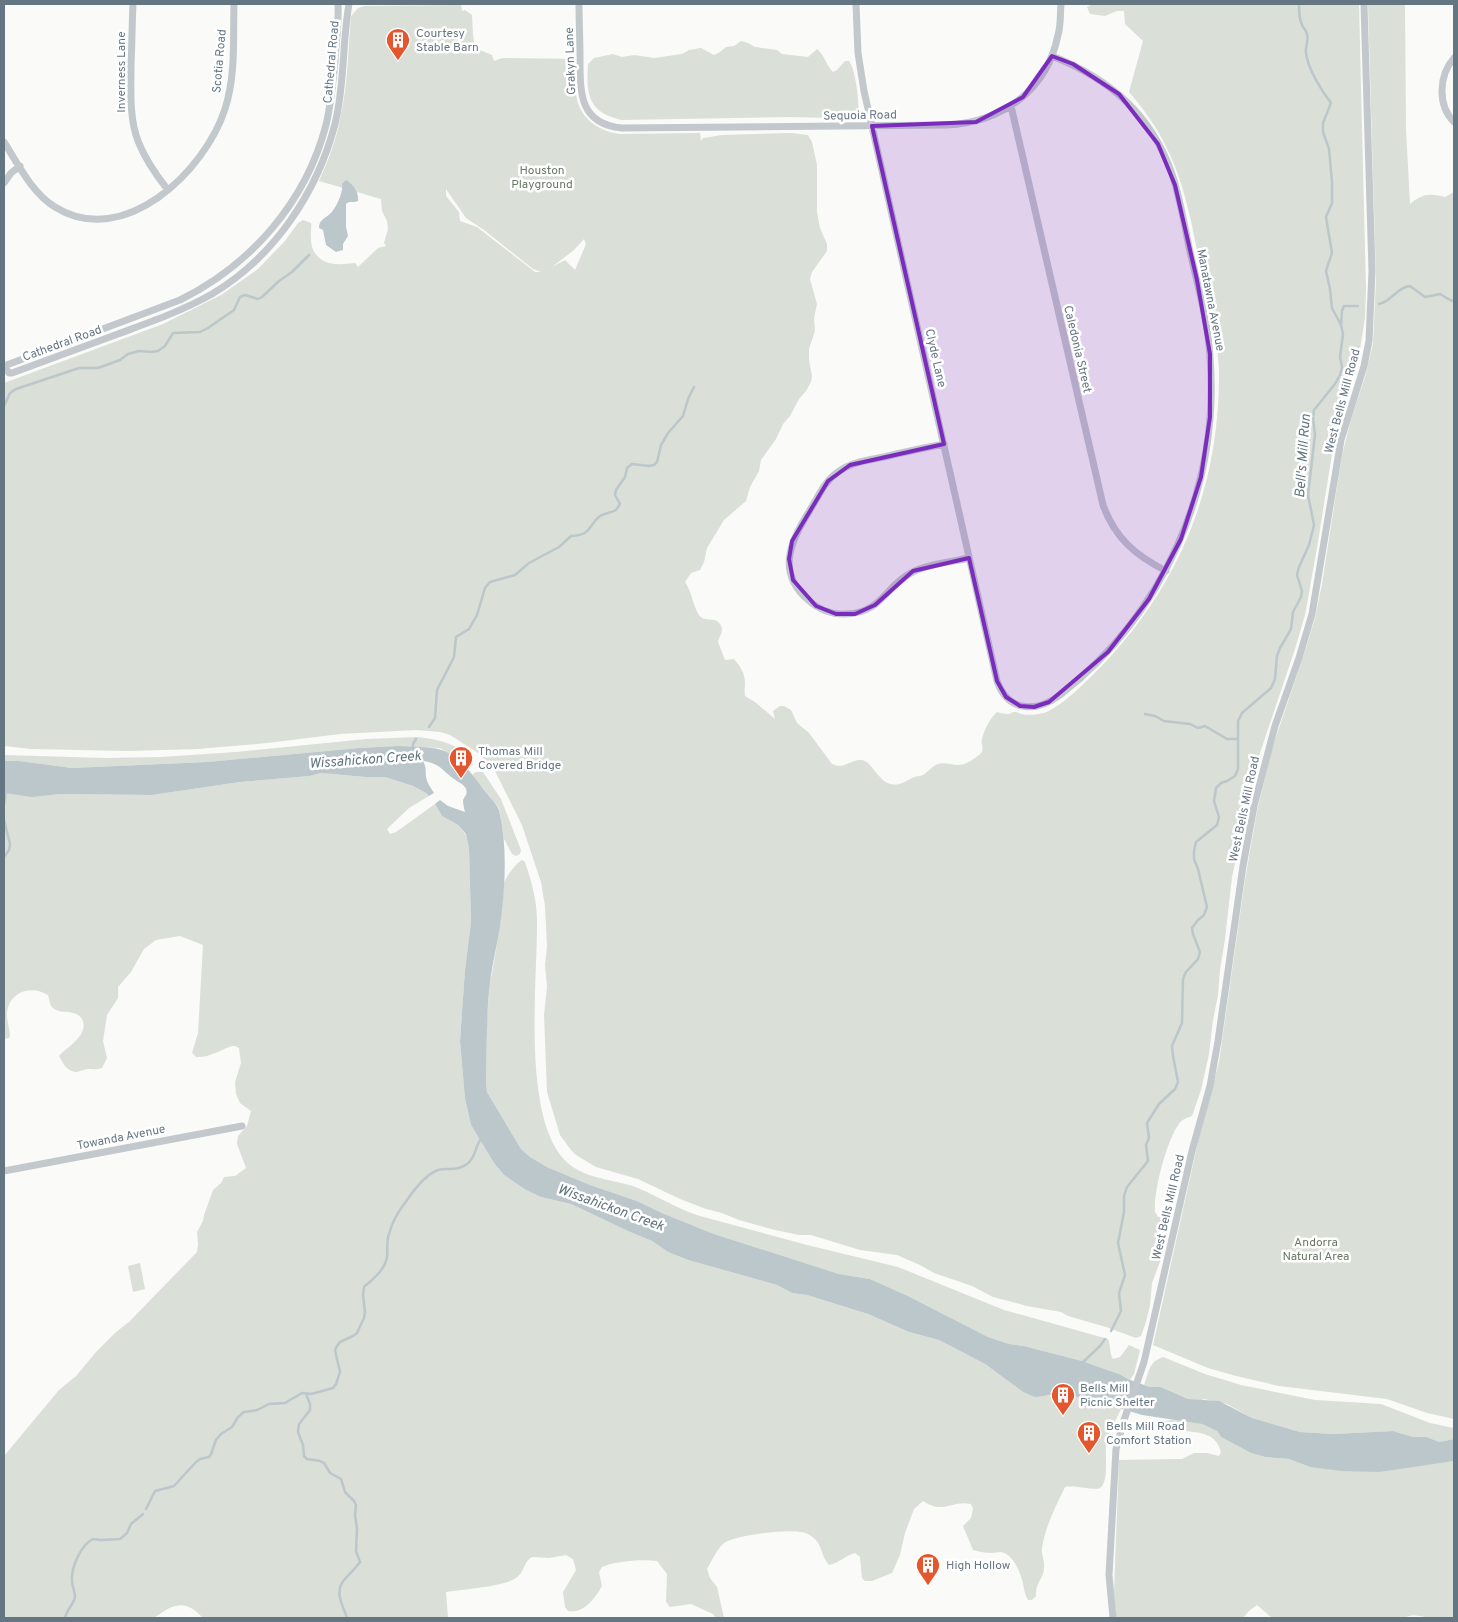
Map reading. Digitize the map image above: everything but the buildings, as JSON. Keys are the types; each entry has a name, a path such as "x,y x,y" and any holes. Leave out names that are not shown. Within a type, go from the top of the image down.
{"street":[{"name":"Inverness Lane","path":"133,4 132,117 143,152 154,172 168,190"},
{"name":"Scotia Road","path":"4,142 38,192 53,206 70,214 88,219 107,219 126,214 144,205 168,190 186,174 202,154 221,120 231,83 234,4"},
{"name":"Cathedral Road","path":"338,4 332,91 326,126 320,146 295,197 264,238 240,262 197,292 4,366 9,373 173,314 227,284 263,252 297,211 313,185 326,156 339,104 349,4"},
{"name":"Grakyn Lane","path":"579,4 580,87 584,103 591,114"},
{"name":"Clyde Lane","path":"856,4 857,38 861,71 872,126 997,681 1006,697 1020,706"},
{"name":"Sequoia Road","path":"591,114 607,125 622,128 872,126 966,123 985,119 1011,106 1034,86 1044,72 1052,56 1059,33 1061,4"},
{"name":"West Bells Mill Road","path":"1113,1618 1109,1580 1109,1552 1115,1454 1123,1423 1141,1372 1192,1151 1213,1072 1243,866 1254,806 1275,726 1310,621 1318,588 1341,440 1367,354 1371,314 1372,271 1364,4"},
{"name":"Manatawna Avenue","path":"1020,706 1034,707 1049,702 1088,671 1108,652 1132,623 1166,571 1181,540 1201,477 1208,442 1211,379 1205,318 1175,184 1164,154 1136,111 1111,87 1080,68 1052,56"},
{"path":"1454,58 1450,62 1445,74 1442,96 1445,109 1454,122"},
{"name":"Caledonia Street","path":"1011,106 1103,505 1113,526 1127,545 1146,560 1166,571"},
{"path":"4,183 11,173 20,166"},
{"path":"944,444 850,465 828,481 796,532 790,551 790,566 793,580 800,592 810,602 823,610 836,614 848,614 862,612 881,601 900,580 913,571 969,558"},
{"name":"Towanda Avenue","path":"4,1171 242,1126"}],"highlighted area":[{"path":"1052,56 1073,64 1119,94 1158,144 1175,185 1197,280 1210,354 1210,417 1201,477 1181,539 1149,599 1108,652 1049,702 1034,707 1020,706 1006,697 997,681 969,558 913,571 875,605 855,614 836,614 816,606 793,580 789,559 792,541 828,481 850,465 944,444 872,126 976,122 1023,97"}],"green space":[{"name":"Houston Playground","path":"1093,4 1359,4 1366,290 1365,318 1359,355 1334,441 1305,615 1259,756 1232,877 1218,995 1209,1054 1201,1090 1192,1116 1182,1121 1174,1131 1156,1192 1155,1212 1158,1217 1167,1216 1168,1225 1164,1251 1152,1283 1146,1322 1141,1336 1136,1338 1061,1312 993,1297 972,1286 934,1273 897,1255 860,1250 811,1235 799,1235 775,1230 739,1220 680,1199 638,1179 596,1167 576,1155 560,1135 547,1092 544,1015 547,987 545,965 547,946 545,906 541,882 522,825 495,771 478,753 450,735 440,732 416,730 340,734 198,749 128,751 31,749 4,746 4,383 163,324 221,295 258,269 285,241 298,223 303,220 311,223 314,251 325,262 337,264 355,263 358,267 378,248 386,246 384,243 388,229 387,221 382,211 381,199 319,181 334,143 343,106 351,16 358,8 364,6 461,5 462,11 465,10 472,15 475,48 492,55 494,61 502,58 575,59 576,89 579,106 592,123 613,133 700,133 701,141 703,138 722,135 791,133 808,135 812,142 817,165 817,212 820,228 827,244 827,251 812,272 810,279 817,304 814,318 815,331 809,349 811,382 761,460 759,471 750,487 746,501 724,520 707,548 700,570 691,573 685,582 697,611 704,619 715,620 720,624 722,631 718,642 725,660 734,659 742,670 745,679 745,696 775,719 773,711 780,706 791,710 797,723 809,733 832,764 840,766 857,760 865,761 882,779 890,784 899,784 913,777 923,775 938,764 960,765 979,755 983,748 984,731 997,712 1009,714 1015,712 1030,715 1044,713 1061,703 1097,671 1136,626 1177,560 1193,524 1204,488 1213,450 1218,411 1219,371 1216,344 1181,182 1156,127 1129,92 1143,41 1125,24 1124,11 1117,11 1105,16 1090,14 1087,7","holes":["446,189 466,218 533,269 541,272 535,272 477,227 460,221 459,212 446,196","584,239 586,244 575,270 565,260 552,267 574,250"]},
{"name":"Andorra Natural Area","path":"1368,4 1405,4 1406,129 1410,204 1426,195 1445,197 1454,192 1454,1419 1427,1413 1387,1399 1279,1386 1236,1376 1208,1368 1153,1345 1198,1142 1219,1062 1245,880 1257,811 1272,749 1315,618 1342,455 1373,344 1376,279"},
{"path":"741,41 755,47 777,50 782,54 808,57 817,49 833,72 845,61 849,61 856,86 858,113 848,117 833,118 622,120 602,113 592,101 589,93 588,64 594,58 613,54 622,57 634,55 654,58 682,54 689,50 701,48 714,55 726,47 734,46"},
{"path":"418,737 442,741 458,748 470,758 473,765 467,769 458,758 440,748 398,746 207,762 72,768 19,761 4,761 4,755 106,758 162,757 236,752 366,739"},
{"path":"476,772 483,772 501,799 521,850 520,854 516,856 512,854 504,839 499,808 472,775"},
{"path":"321,773 385,777 413,786 426,793 429,796 409,808 387,829 390,834 396,832 435,804 442,816 458,825 466,835 469,849 471,922 465,970 460,1041 465,1099 471,1125 494,1163 504,1175 526,1190 541,1197 571,1204 652,1241 668,1252 688,1260 777,1285 792,1293 807,1295 868,1314 909,1332 939,1340 985,1364 1023,1392 1048,1396 1060,1394 1090,1399 1121,1409 1107,1441 1106,1474 1103,1485 1097,1489 1065,1487 1058,1502 1043,1540 1044,1572 1037,1587 1036,1596 1032,1600 1028,1600 1019,1571 1007,1554 973,1550 963,1526 971,1518 973,1509 971,1504 964,1503 937,1507 923,1501 914,1509 905,1533 900,1555 892,1573 872,1581 865,1581 862,1578 860,1557 855,1553 829,1565 817,1541 808,1534 801,1532 766,1533 740,1537 724,1543 716,1552 707,1569 710,1578 717,1587 724,1618 716,1618 713,1614 691,1604 670,1607 666,1602 667,1574 657,1561 651,1560 621,1562 602,1567 599,1572 602,1586 596,1595 584,1608 568,1611 565,1607 563,1592 576,1570 573,1559 566,1555 549,1558 532,1557 519,1576 502,1584 446,1592 448,1618 203,1618 190,1608 179,1605 167,1609 154,1618 4,1618 4,1456 59,1390 76,1376 96,1352 129,1322 197,1252 197,1232 203,1221 213,1190 221,1183 224,1177 235,1176 246,1168 237,1144 238,1136 247,1126 251,1111 240,1103 236,1094 235,1082 241,1063 239,1048 232,1046 201,1057 196,1057 192,1053 198,1033 203,945 180,936 156,940 144,949 131,972 118,987 118,998 107,1015 103,1041 107,1058 102,1068 74,1072 66,1067 59,1056 81,1034 84,1023 80,1017 71,1012 54,1009 50,1004 48,995 42,992 29,990 12,999 7,1012 10,1036 4,1039 4,793 32,796 60,794 152,795 240,782 310,776"},
{"path":"522,860 525,862 531,880 537,913 535,1052 538,1089 545,1122 556,1148 573,1167 588,1175 638,1188 700,1216 898,1267 1004,1310 1108,1339 1113,1359 1120,1357 1129,1345 1140,1350 1134,1374 1130,1380 1119,1374 1082,1361 1009,1344 988,1337 908,1296 870,1279 839,1274 714,1234 637,1201 590,1185 547,1167 530,1157 521,1149 487,1092 486,1082 487,1017 490,984 500,927 504,883 512,870"},
{"path":"140,1263 145,1289 133,1292 128,1266"},
{"path":"1163,1357 1205,1374 1241,1385 1315,1400 1381,1404 1430,1423 1454,1428 1454,1439 1439,1442 1427,1437 1413,1437 1393,1431 1333,1434 1300,1432 1252,1418 1227,1404 1204,1399 1198,1401 1188,1399 1161,1387 1144,1385 1148,1372 1154,1362"},
{"path":"1184,1420 1202,1424 1217,1431 1221,1437 1251,1453 1265,1457 1289,1459 1310,1467 1415,1466 1454,1461 1454,1618 1432,1618 1413,1615 1402,1618 1272,1618 1257,1605 1243,1618 1116,1618 1114,1592 1119,1460 1182,1459 1194,1453 1207,1453 1219,1456 1221,1452 1217,1443 1211,1437 1155,1426 1158,1422"}],"water":[{"path":"346,180 358,194 358,201 346,204 348,236 343,244 343,250 336,252 326,245 323,230 319,228 319,225 335,207 341,195 342,184"},
{"name":"Wissahickon Creek","path":"398,746 427,747 454,756 471,773 499,810 505,853 504,883 500,927 489,995 486,1082 487,1092 521,1149 530,1157 547,1167 590,1185 637,1201 714,1234 839,1274 870,1279 908,1296 988,1337 1009,1344 1082,1361 1150,1387 1161,1387 1188,1399 1219,1401 1252,1418 1300,1432 1333,1434 1393,1431 1413,1437 1427,1437 1439,1442 1454,1439 1454,1461 1379,1472 1341,1471 1310,1467 1289,1459 1265,1457 1251,1453 1221,1437 1217,1431 1202,1424 1142,1415 1090,1399 1060,1394 1035,1397 1023,1392 985,1364 939,1340 909,1332 868,1314 807,1295 792,1293 777,1285 688,1260 668,1252 652,1241 571,1204 541,1197 526,1190 504,1175 494,1163 471,1125 465,1099 460,1041 465,970 471,922 469,849 466,834 458,825 442,816 435,804 440,800 448,806 465,812 463,800 467,791 462,784 433,763 423,761 429,785 434,793 429,796 413,786 385,777 321,773 310,776 240,782 152,795 60,794 32,797 4,793 4,761 19,761 72,768 207,762"}],"waterway":[{"name":"Bell's Mill Run","path":"1111,1331 1121,1311 1119,1293 1125,1275 1118,1243 1124,1212 1124,1196 1127,1187 1148,1161 1146,1145 1149,1138 1147,1123 1159,1104 1175,1089 1178,1082 1172,1046 1182,1023 1183,979 1186,972 1198,959 1200,952 1192,928 1204,915 1207,907 1194,859 1196,842 1217,825 1219,817 1214,801 1216,788 1221,783 1235,776 1238,769 1238,721 1242,713 1271,688 1275,679 1277,656 1291,629 1293,612 1301,597 1302,591 1297,575 1309,545 1314,525 1308,495 1315,435 1314,410 1335,384 1342,367 1340,357 1343,334 1341,325 1332,308 1326,271 1332,253 1326,217 1332,203 1332,182 1329,149 1323,132 1323,123 1331,103 1319,86 1309,66 1306,51 1307,36 1301,22 1299,4"},
{"path":"4,406 10,393 16,389 79,368 98,368 139,351 158,351 165,346 173,333 200,332 234,310 240,297 245,295 258,299 262,297 309,255"},
{"path":"1379,304 1401,289 1410,286 1425,297 1440,294 1454,301"},
{"path":"1341,325 1344,306 1358,306"},
{"path":"429,727 435,718 437,690 454,657 456,637 469,629 477,615 485,588 490,582 515,575 529,563 559,547 571,536 586,532 600,516 616,510 620,504 615,495 616,490 625,477 627,468 632,464 649,466 657,462 661,445 668,433 683,416 694,387"},
{"path":"1145,714 1155,716 1164,721 1190,724 1198,728 1205,726 1227,739 1237,739"},
{"name":"Wissahickon Creek","path":"413,749 416,739"},
{"path":"4,804 6,791"},
{"path":"4,820 10,844 9,850 4,857"},
{"path":"146,1509 155,1491 174,1486 196,1462 209,1457 216,1440 221,1434 232,1427 238,1417 244,1412 257,1410 269,1404 285,1403 302,1393 311,1394 333,1388 340,1372 335,1350 340,1342 357,1333 364,1318 364,1287 378,1274 386,1262 388,1237 399,1212 417,1187 429,1175 438,1170 460,1168 470,1161 482,1138"},
{"name":"Bell's Mill Run","path":"1082,1363 1105,1339"},
{"path":"306,1394 310,1410 299,1424 298,1432 303,1445 304,1456 307,1459 324,1463 330,1473 341,1479 345,1492 356,1505 356,1551 360,1562 344,1580 340,1589 340,1599 347,1618"},
{"path":"65,1618 75,1597 72,1575 81,1551 93,1539 120,1539 127,1533 131,1524 143,1514"}],"place":[{"name":"Courtesy Stable Barn","path":"398,61"},
{"name":"Thomas Mill Covered Bridge","path":"461,779"},
{"name":"Bells Mill Picnic Shelter","path":"1063,1416"},
{"name":"Bells Mill Road Comfort Station","path":"1089,1454"},
{"name":"High Hollow","path":"928,1586"}]}
